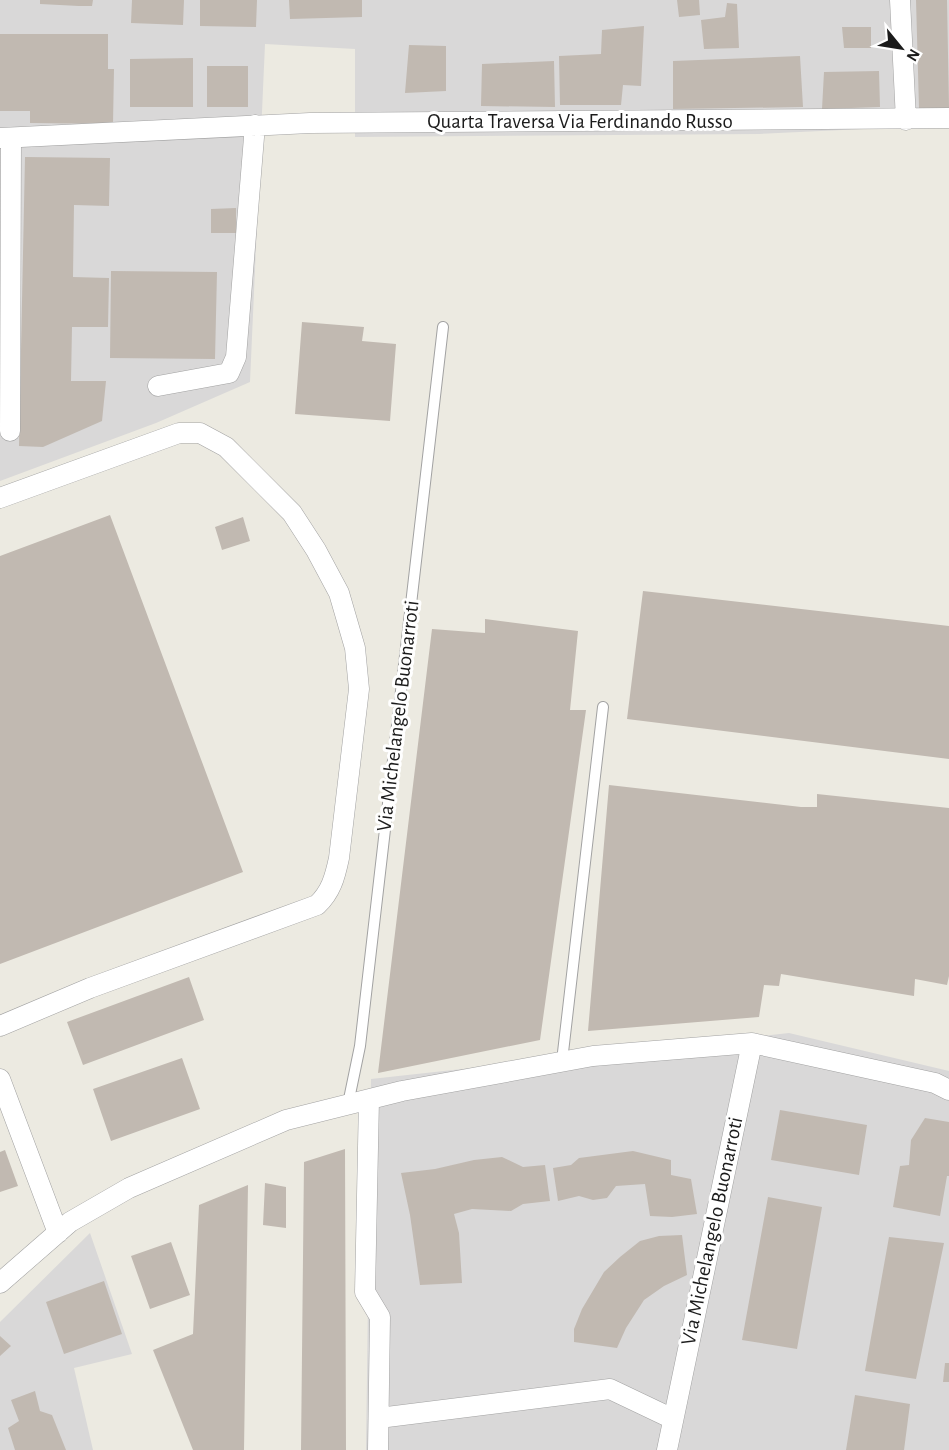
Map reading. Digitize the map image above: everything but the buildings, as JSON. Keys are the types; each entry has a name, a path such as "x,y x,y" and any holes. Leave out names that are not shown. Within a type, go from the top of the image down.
{"street":[{"path":"900,0 906,120"},
{"name":"Quarta Traversa Via Ferdinando Russo","path":"10,431 6,138 310,123 949,118"},
{"path":"158,386 229,373 236,357 255,125"},
{"path":"0,498 179,433 200,433 226,447 292,513 316,550 339,593 349,623 355,648 358,689 339,858 335,880 326,897 316,905 90,988 0,1026"},
{"path":"0,1283 70,1222 140,1184 286,1120 369,1099 592,1056 752,1043 935,1083 949,1090"},
{"name":"Via Michelangelo Buonarroti","path":"667,1450 752,1043"},
{"path":"0,1079 58,1233"},
{"path":"369,1099 365,1292 380,1317 378,1450"},
{"path":"378,1418 610,1389 673,1419"}],"lane":[{"name":"Via Michelangelo Buonarroti","path":"348,1104 360,1046 443,327"},
{"path":"562,1061 603,707"}],"shaded area":[{"path":"0,0 949,0 949,125 759,134 355,137 355,49 265,44 250,382 156,423 0,481"},
{"path":"789,1033 949,1071 949,1450 366,1450 371,1079"},
{"path":"90,1233 132,1354 74,1368 93,1450 0,1450 0,1322"}]}
